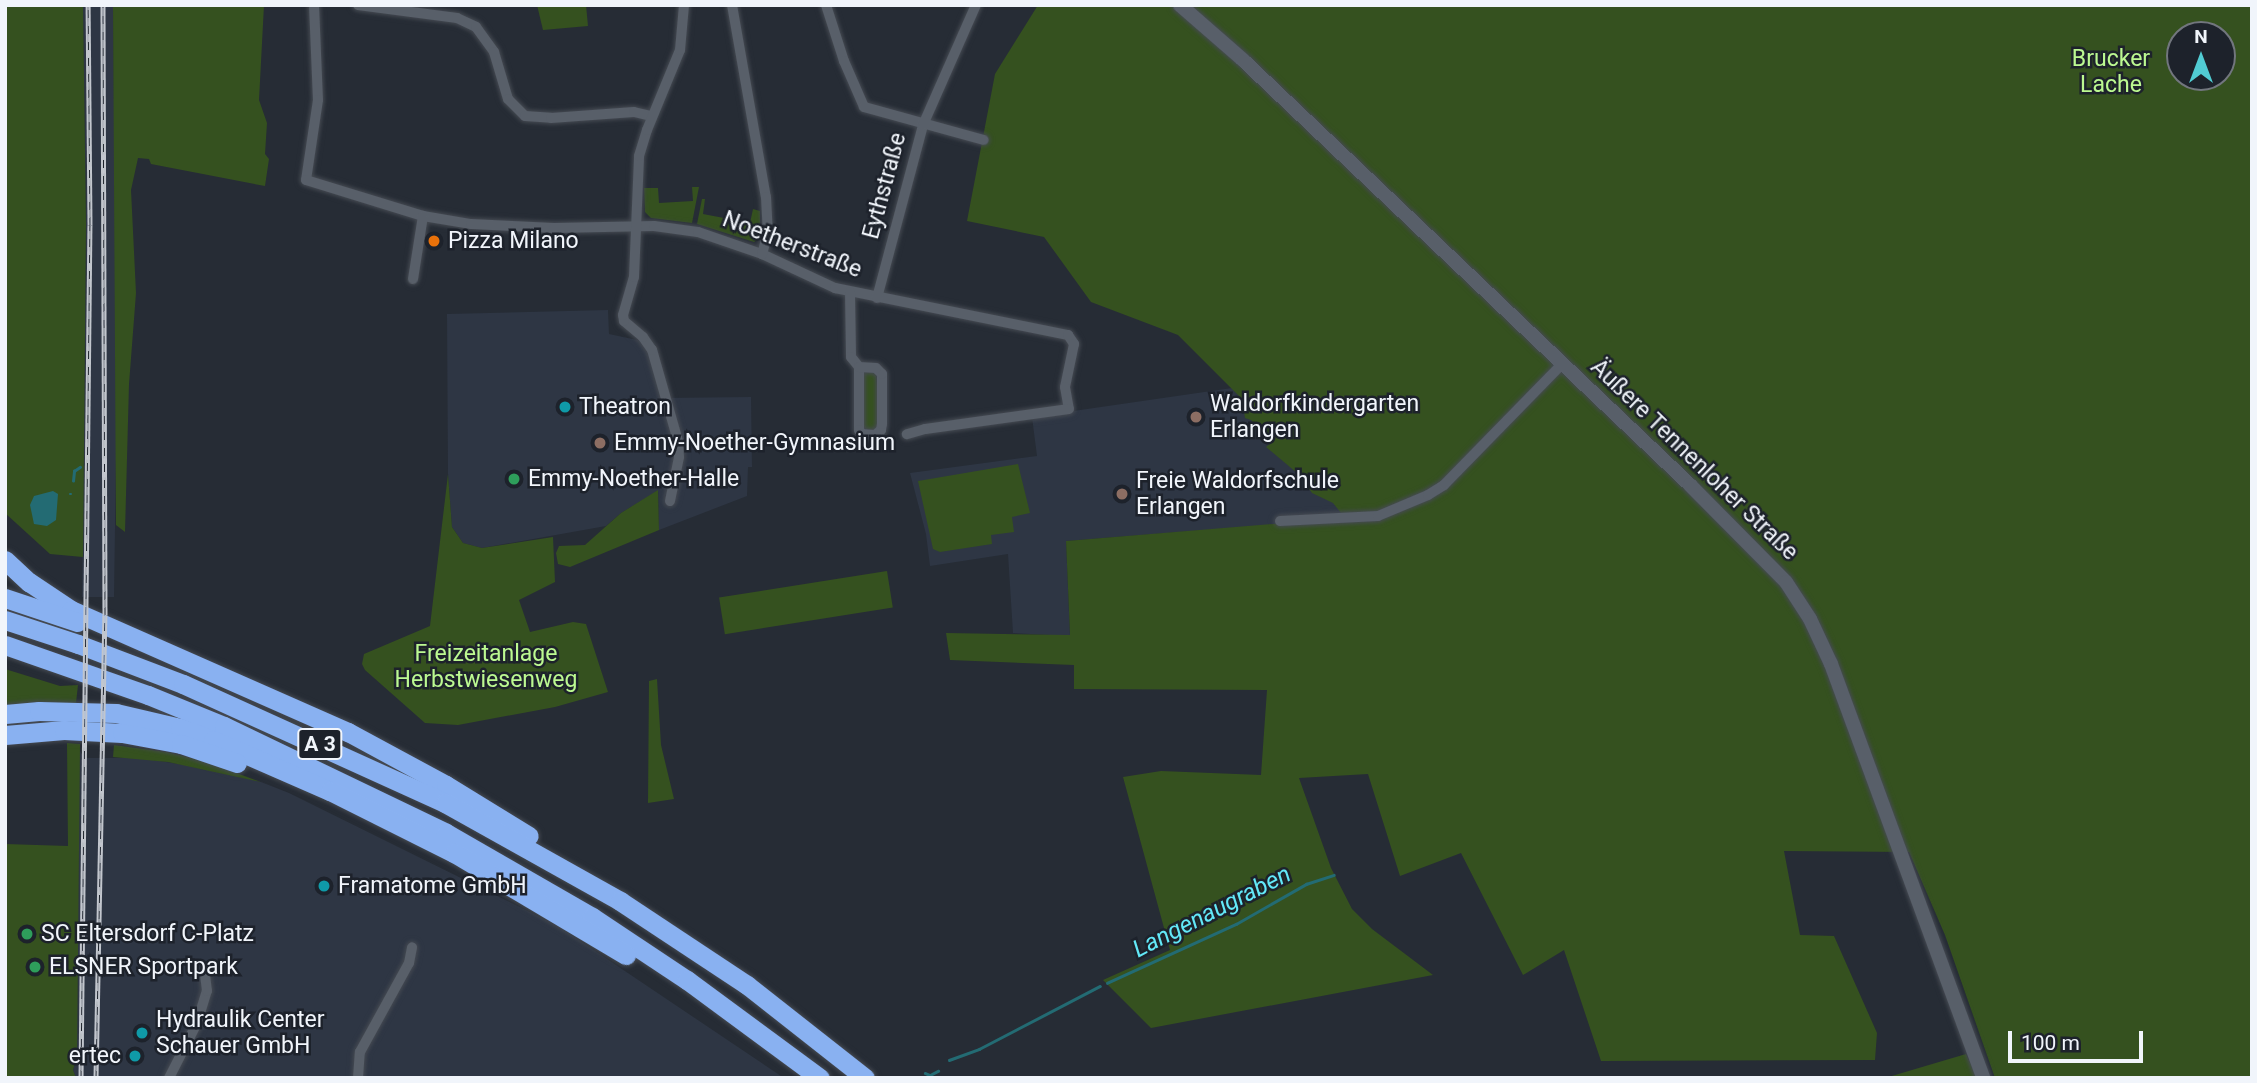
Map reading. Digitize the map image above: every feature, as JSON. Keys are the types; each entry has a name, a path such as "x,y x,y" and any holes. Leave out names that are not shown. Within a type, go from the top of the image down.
{"highway":[{"path":"5,560 29,582 71,610 395,756 592,875 620,901"},
{"path":"5,598 161,650"},
{"name":"A 3","path":"5,620 90,648 280,726 445,803 620,901 747,985 865,1078"},
{"name":"A 3","path":"5,645 148,695 224,726 446,833 543,886 602,924 687,980 819,1077"},
{"path":"5,714 39,711 116,713 191,732 330,791 454,853 691,995 764,1046 819,1077"},
{"path":"5,735 89,730 181,744 252,769 512,887"}],"street":[{"name":"Noetherstraße","path":"314,5 318,100 306,180 423,216 502,227 636,226 698,232 762,254 817,282 850,292 1068,335 1074,344 1065,387 1069,409 925,429 907,434"},
{"path":"358,5 457,18 476,27 495,52 508,99 525,116 551,118 634,112 652,116"},
{"path":"670,500 679,457 678,441 652,350 623,319 634,281 638,166 652,116 680,50 684,5"},
{"path":"732,5 766,197 768,232 762,254"},
{"path":"825,5 844,61 864,107 923,125"},
{"name":"Eythstraße","path":"877,298 923,125 976,5"},
{"name":"Äußere Tennenloher Straße","path":"1180,5 1243,60 1740,532 1799,601 1831,664 1983,1078"},
{"name":"Eythstraße","path":"923,125 984,140"},
{"path":"412,279 423,216"},
{"path":"850,292 850,357 859,367 859,430 865,435 875,435 881,430 882,374 876,368 859,367"},
{"path":"1280,521 1378,516 1428,495 1444,485 1562,364"},
{"path":"358,1078 360,1052 409,963 412,947"},
{"path":"169,1078 197,1023 207,991 205,974"}],"shaded area":[{"path":"83,5 113,5 117,389 114,597 82,597 86,224"},
{"name":"Emmy-Noether-Gymnasium","path":"608,310 609,334 642,341 652,362 663,398 751,397 752,467 748,467 747,496 659,530 658,491 621,513 606,526 482,548 463,543 452,527 448,474 447,314"},
{"name":"Freie Waldorfschule Erlangen","path":"1232,388 1347,514 1345,519 1066,541 1070,636 1013,633 1008,554 930,566 926,534 910,473 1037,456 1032,417"},
{"path":"79,749 84,758 141,758 210,769 261,782 289,793 558,926 784,1078 76,1078 73,1070 77,1057"}],"green space":[{"path":"5,5 83,5 86,224 83,557 50,554 5,513"},
{"path":"113,5 264,5 259,100 267,123 265,154 269,159 265,186 151,164 149,159 138,158 131,190 136,293 129,384 125,532 116,525"},
{"path":"537,5 586,5 588,26 543,30"},
{"name":"Brucker Lache","path":"1038,5 2252,5 2252,1078 1995,1078 1945,935 1909,852 1784,851 1800,935 1834,936 1877,1033 1875,1060 1601,1061 1564,950 1523,975 1461,853 1400,876 1368,774 1299,778 1331,868 1352,909 1372,929 1433,975 1151,1028 1103,980 1170,950 1123,777 1161,771 1261,775 1267,690 1074,689 1074,665 950,660 946,633 1070,635 1066,541 1345,518 1333,503 1312,493 1303,480 1297,481 1297,473 1266,447 1271,443 1251,420 1245,418 1242,399 1178,335 1091,302 1044,237 967,221 995,74"},
{"path":"692,187 699,187 692,223 651,218 645,212 644,188 658,188 659,203 693,201"},
{"path":"702,199 705,199 703,214 750,223 753,209 760,211 760,238 754,242 697,224"},
{"path":"861,371 876,372 880,424 876,431 862,428"},
{"path":"1018,464 1030,513 1012,517 1014,532 991,535 992,544 940,552 933,549 918,481"},
{"name":"Freizeitanlage Herbstwiesenweg","path":"448,474 452,527 463,543 482,548 553,537 555,582 519,600 530,632 573,622 586,624 608,692 555,707 458,725 425,723 365,670 362,664 364,654 430,626"},
{"path":"658,490 659,530 570,567 558,564 556,553 559,546 585,545 621,513"},
{"path":"887,571 893,608 725,634 719,598"},
{"path":"5,669 60,686 78,685 76,703 5,706"},
{"path":"657,679 661,745 674,799 648,803 649,681"},
{"name":"ELSNER Sportpark","path":"67,743 80,744 77,1057 73,1070 76,1078 5,1078 5,844 68,846"},
{"path":"114,745 166,752 204,761 261,782 168,762 113,757"},
{"path":"1966,1054 1977,1078 1885,1078"}],"water":[{"path":"53,491 58,494 56,520 47,526 34,524 30,505 34,496"}],"waterway":[{"path":"73,481 74,471 80,467"},
{"name":"Langenaugraben","path":"1107,983 1236,924 1306,884 1334,875"},
{"name":"Langenaugraben","path":"949,1060 979,1049 1100,986"},
{"name":"Langenaugraben","path":"925,1073 930,1075 938,1071"}],"railway":[{"path":"81,1078 90,225 88,5"},
{"path":"96,1078 105,615 103,5"}],"place":[{"name":"Pizza Milano","path":"434,241"},
{"name":"Theatron","path":"565,407"},
{"name":"Waldorfkindergarten Erlangen","path":"1196,417"},
{"name":"Emmy-Noether-Gymnasium","path":"600,443"},
{"name":"Emmy-Noether-Halle","path":"514,479"},
{"name":"Freie Waldorfschule Erlangen","path":"1122,494"},
{"name":"Framatome GmbH","path":"324,886"},
{"name":"SC Eltersdorf C-Platz","path":"27,934"},
{"name":"ELSNER Sportpark","path":"35,967"},
{"name":"Hydraulik Center Schauer GmbH","path":"142,1033"},
{"name":"ertec","path":"135,1056"}]}
